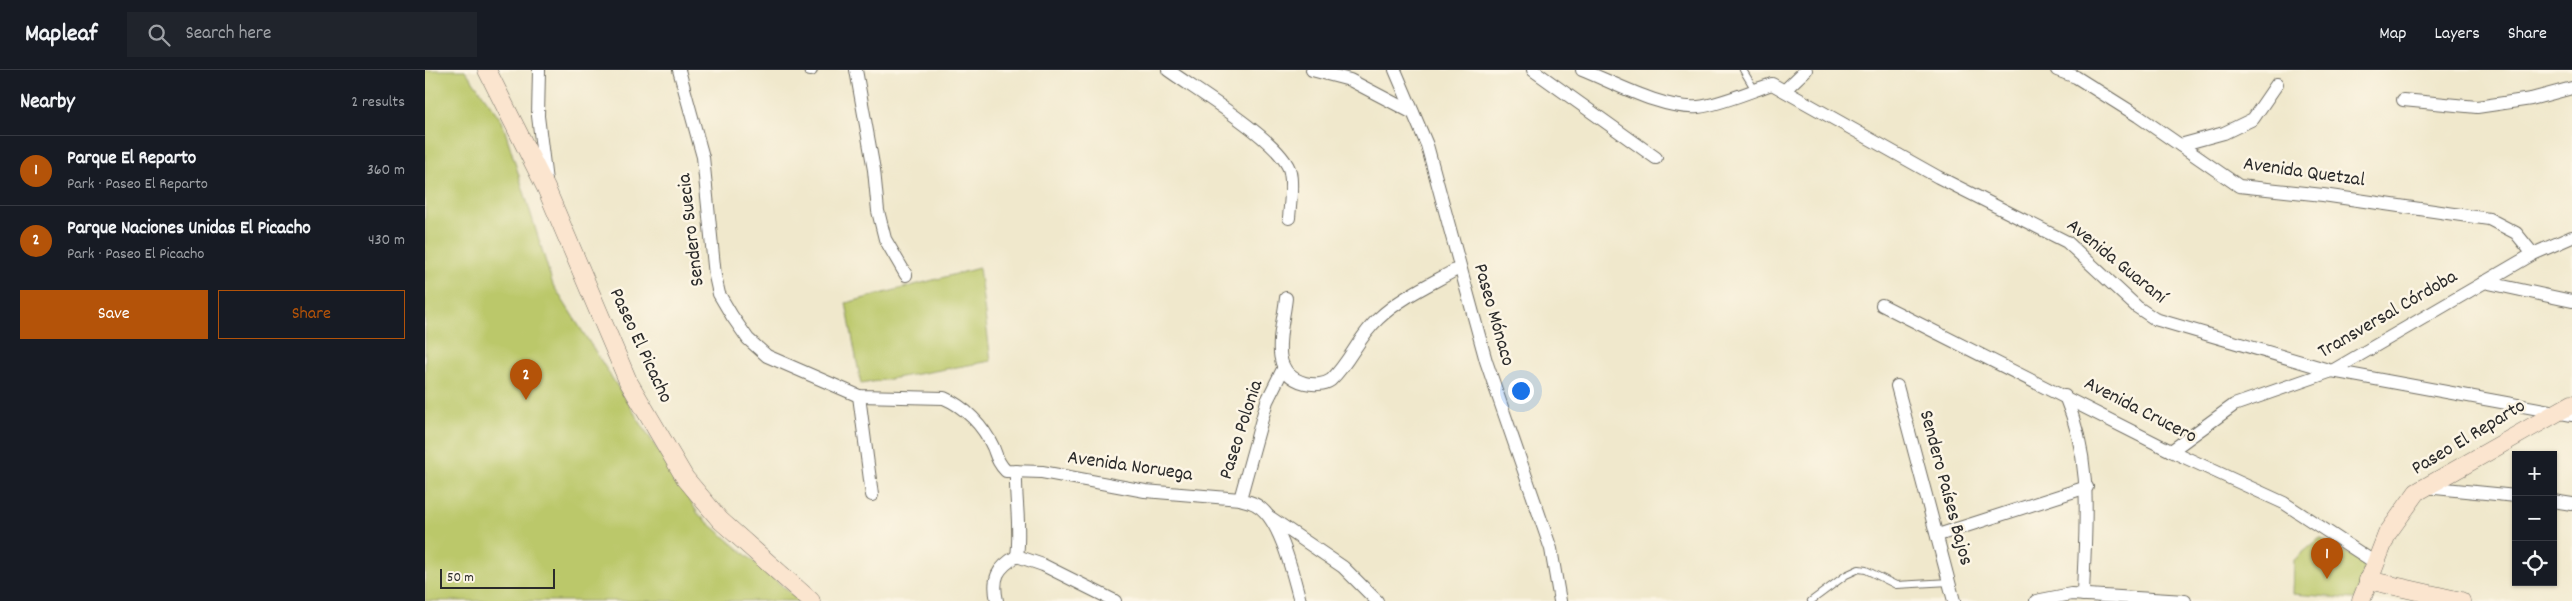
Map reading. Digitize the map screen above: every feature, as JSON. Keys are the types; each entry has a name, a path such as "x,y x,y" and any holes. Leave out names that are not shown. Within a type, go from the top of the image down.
{"street":[{"name":"Paseo El Picacho","path":"487,70 547,188 628,381 685,478 720,520 811,601"},
{"path":"539,70 538,116 547,188"},
{"name":"Sendero Suecia","path":"679,70 703,157 715,276 719,294 748,339 767,356 859,396 944,398 957,403 970,413 988,439 998,463 1005,471 1016,471"},
{"path":"856,70 873,162 878,212 885,239 906,275"},
{"path":"1168,70 1266,139 1283,158 1290,171 1289,218"},
{"path":"1312,70 1350,80 1413,113"},
{"name":"Paseo Mónaco","path":"1395,70 1427,145 1450,224 1459,268 1486,361 1551,550 1560,601"},
{"path":"1533,70 1656,158"},
{"name":"Avenida Guaraní","path":"1582,70 1681,107 1700,107 1772,84 1938,177 2067,242 2137,307 2155,319 2332,371 2567,410"},
{"path":"1785,90 1806,70"},
{"name":"Avenida Quetzal","path":"2057,70 2076,77 2239,186 2323,195 2489,219 2516,232 2533,254"},
{"path":"2179,145 2223,133 2253,119 2277,84"},
{"path":"2403,100 2477,107 2531,99 2572,88"},
{"name":"Transversal Córdoba","path":"2171,451 2234,405 2332,371 2533,254 2572,237"},
{"path":"1286,298 1279,357 1283,369 1294,380 1313,385 1329,381 1376,321 1389,308 1459,268"},
{"path":"2484,282 2572,301"},
{"name":"Avenida Crucero","path":"1882,304 2171,451 2284,503 2375,562"},
{"name":"Paseo Polonia","path":"1283,369 1267,401 1240,498 1258,505 1269,517 1289,561 1300,601"},
{"name":"Sendero Países Bajos","path":"1897,386 1954,601"},
{"path":"859,396 873,495"},
{"path":"2065,396 2076,423 2087,477 2083,595"},
{"name":"Paseo El Reparto","path":"2361,601 2387,534 2417,492 2567,410"},
{"path":"1016,471 1015,499 1020,533 1017,556"},
{"name":"Avenida Noruega","path":"1016,471 1042,472 1145,491 1240,498"},
{"path":"1938,535 2087,487"},
{"path":"2425,487 2512,496"},
{"path":"2557,502 2572,504"},
{"path":"1269,517 1343,567 1377,601"},
{"path":"997,601 995,582 1001,565 1017,556 1043,565 1115,601"},
{"path":"2368,580 2461,601"},
{"path":"2036,601 2071,594 2185,601"}],"lane":[{"path":"1743,70 1755,90"},
{"path":"1811,601 1846,575 1859,569 1867,570 1895,585 1950,582"}],"green space":[{"path":"425,70 465,70 502,121 553,285 699,515 800,601 425,601"},
{"path":"979,268 991,361 861,384 846,303"},
{"path":"2320,538 2366,564 2355,599 2293,594 2294,560"}],"place":[{"name":"Parque Naciones Unidas El Picacho","path":"526,400"},
{"name":"Parque El Reparto","path":"2327,579"}]}
